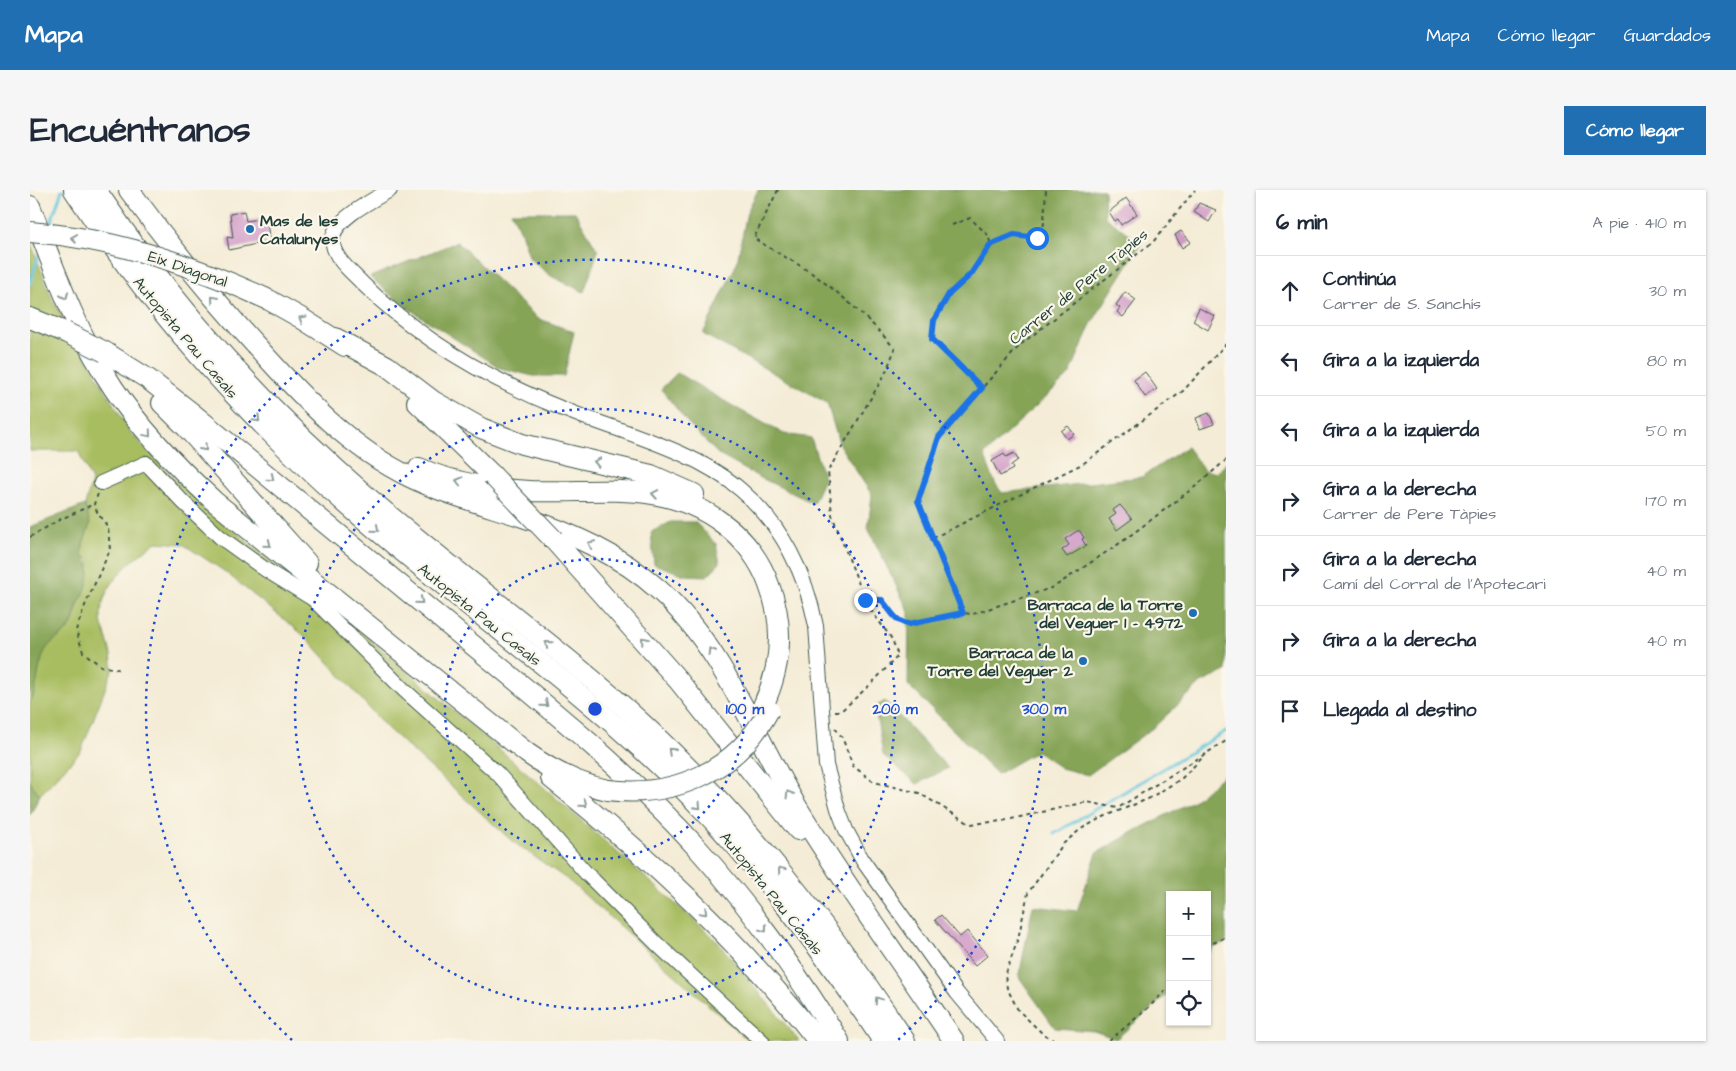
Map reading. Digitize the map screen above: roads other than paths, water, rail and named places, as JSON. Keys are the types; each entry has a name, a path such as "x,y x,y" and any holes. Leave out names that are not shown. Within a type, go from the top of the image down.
{"highway":[{"name":"Autopista Pau Casals","path":"74,190 118,256 180,334 224,385 283,446 359,515 596,709 666,772 702,809 741,852 806,932 883,1041"},
{"name":"Autopista Pau Casals","path":"96,190 134,245 190,317 258,394 294,430 402,526 605,690 711,791 758,843 817,915 905,1041"},
{"path":"129,190 166,240 231,318 302,396 337,429 371,454 407,475 452,495 520,516 587,542 622,561 676,606 706,643 733,689 783,784 853,894 954,1041"},
{"path":"30,206 39,239 100,366 137,421 161,449 186,476 215,502 527,752 572,780 608,787 632,786 676,779 698,770 718,758 739,741 766,708 780,683 784,665 786,639 784,611 780,595 766,562 735,524 697,496 669,482 629,469 522,444 481,428 434,401 387,366 335,338"},
{"name":"Eix Diagonal","path":"39,239 90,240 162,258 215,276 270,300 335,338"},
{"path":"30,318 65,332 105,352 148,379 548,706 625,774 700,851 748,909 802,983 832,1038"},
{"path":"231,318 267,351 311,396 340,421 375,446 422,470 477,485 528,491 621,491 659,494 687,502 718,519 742,540 760,566 774,596 778,612 780,646 766,708"},
{"path":"335,338 408,394 435,418 554,540 684,687 820,855 840,883 853,894"},
{"path":"122,363 134,380 173,414 298,554 332,588 531,747 574,774 608,787"},
{"path":"466,705 520,753 626,839 681,890 755,966 832,1038"},
{"path":"807,841 816,858 897,972 943,1041"}],"street":[{"path":"390,190 345,219 336,228 333,236 333,245 343,264 376,296 412,325 485,373 522,392 564,410 674,450 722,476 740,489 769,519 782,537 795,559 812,603 816,626 826,765 838,810 859,853 957,993 997,1041"},
{"path":"101,483 146,462 183,502 220,537 266,570 313,599 404,690 498,774 586,874 658,945 762,1041"}],"waterway":[{"path":"49,228 62,190"},
{"path":"30,283 39,255"},
{"path":"1054,834 1226,731"}],"place":[{"name":"Mas de les Catalunyes","path":"250,229"},
{"name":"Barraca de la Torre del Veguer 1 - 4972","path":"1193,613"},
{"name":"Barraca de la Torre del Veguer 2","path":"1083,661"}]}
